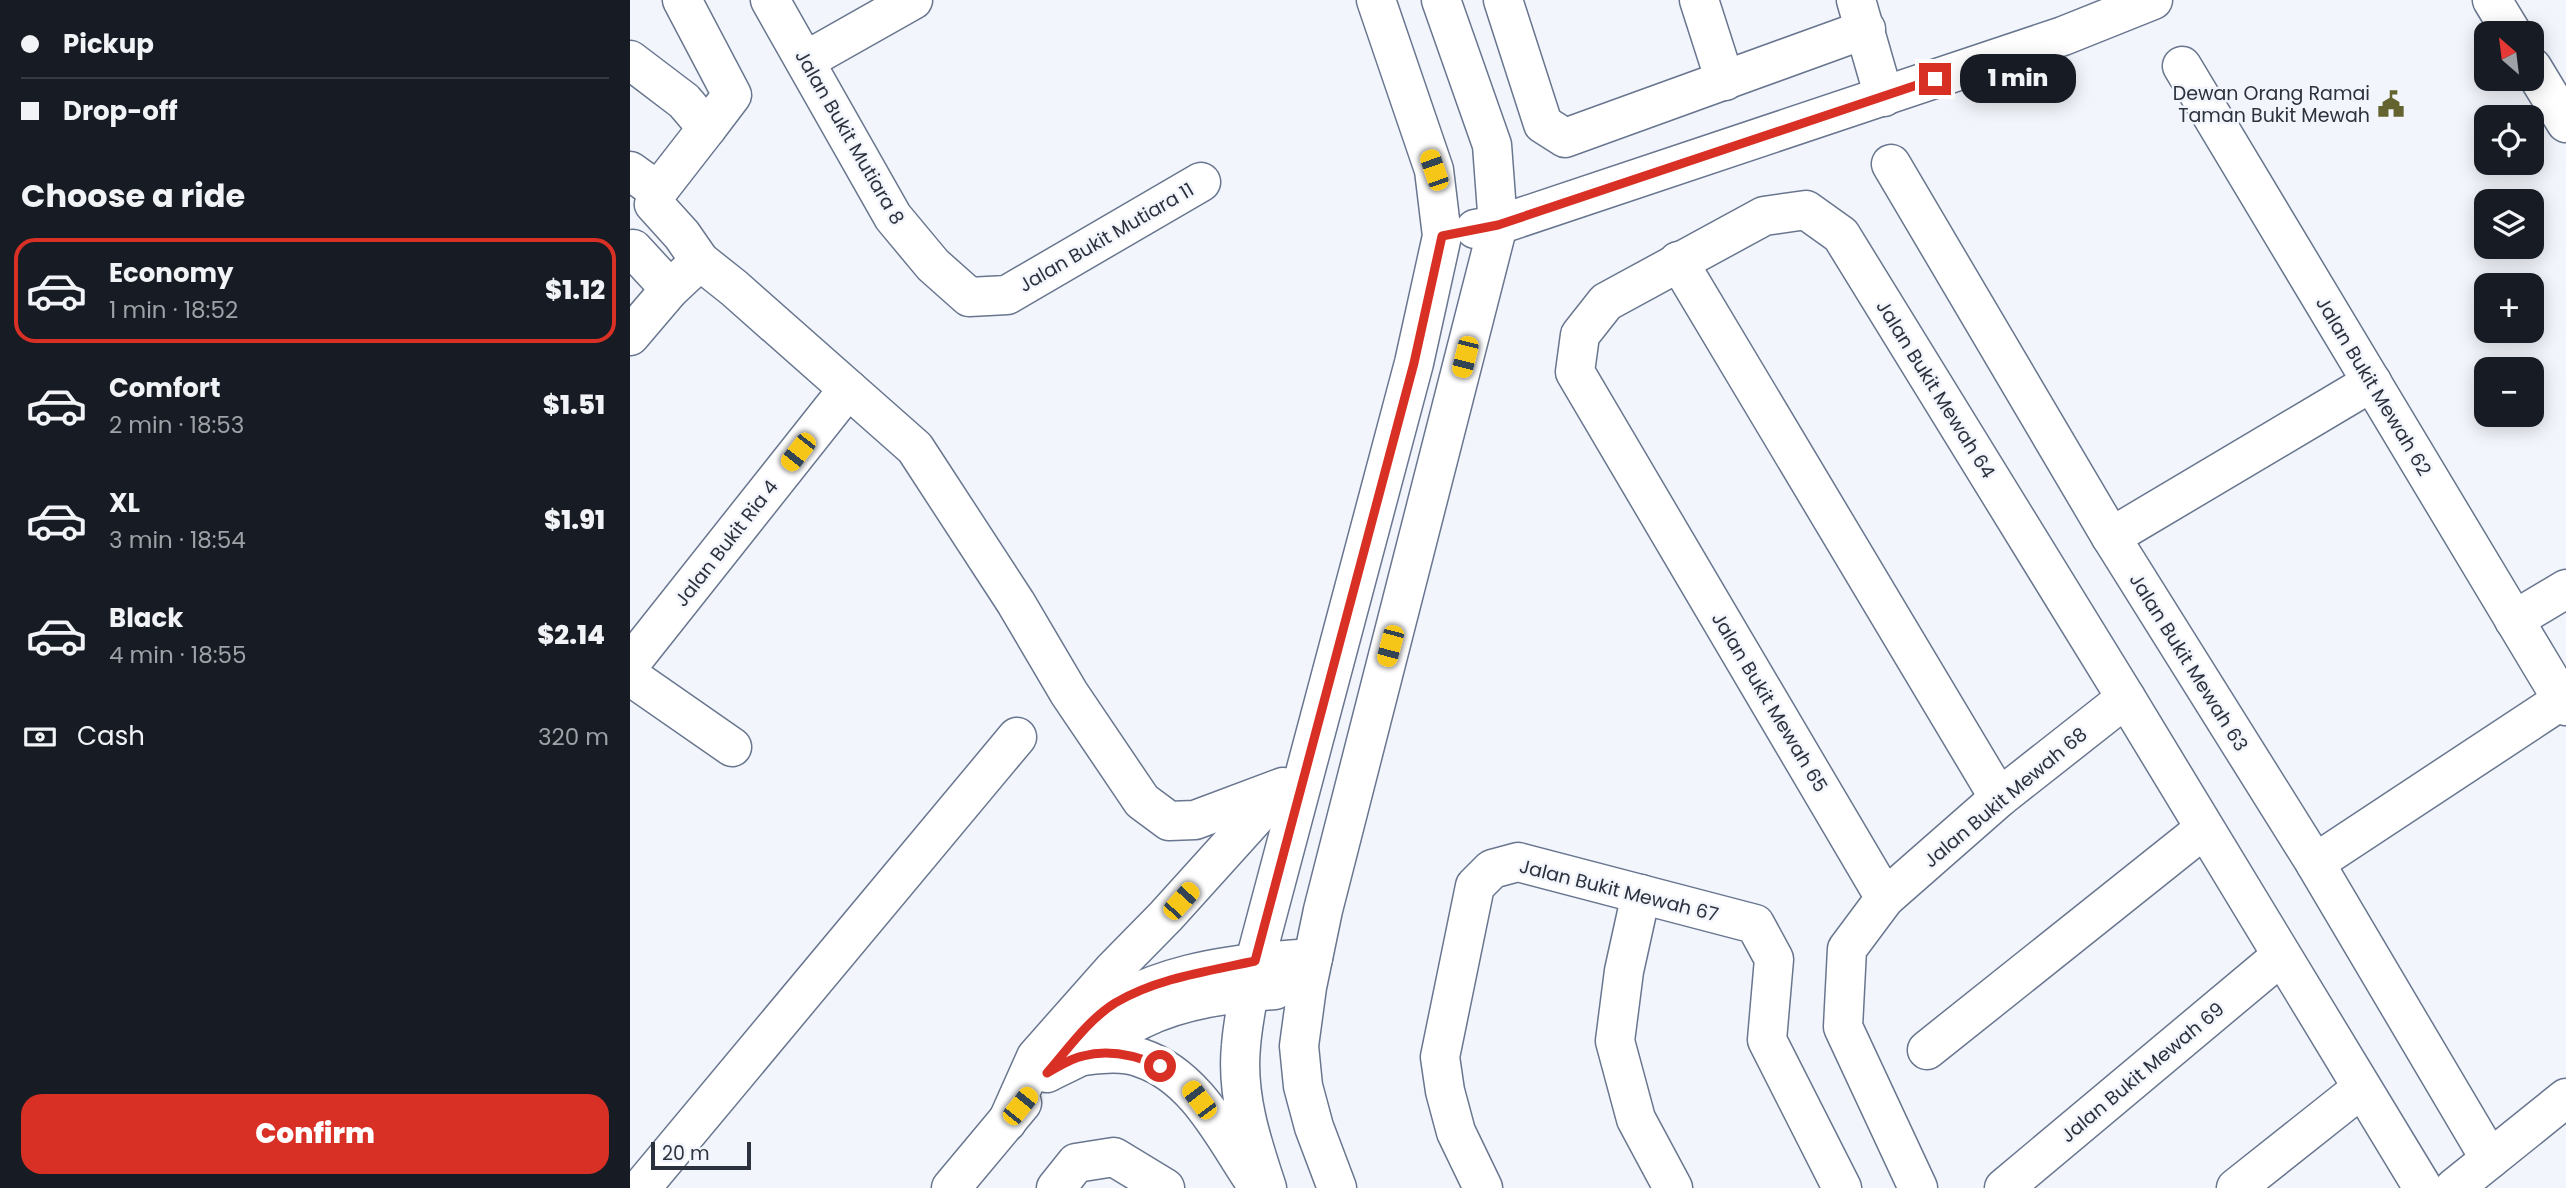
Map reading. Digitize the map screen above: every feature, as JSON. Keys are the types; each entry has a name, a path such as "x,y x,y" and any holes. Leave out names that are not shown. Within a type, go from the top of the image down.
{"street":[{"path":"682,0 732,95 707,128 644,181 654,204 682,234 700,261 915,448 1016,603 1069,693 1142,801 1169,821 1195,820 1283,787"},
{"name":"Jalan Bukit Mutiara 8","path":"770,0 893,217 933,265 970,296"},
{"path":"805,61 913,0"},
{"path":"1267,1188 1246,1117 1241,1086 1240,1047 1253,976 1414,363 1442,236 1434,170 1376,0"},
{"path":"1337,1188 1314,1127 1303,1086 1300,1045 1310,973 1322,909 1498,225 1492,145 1441,0"},
{"path":"1503,0 1543,124 1565,138 1725,81 1861,15 1884,97"},
{"path":"1699,0 1725,81"},
{"path":"1442,236 1498,225 1884,97 2063,36 2153,0"},
{"path":"2492,0 2505,21"},
{"path":"630,61 684,101 707,128"},
{"name":"Jalan Bukit Mewah 62","path":"2182,66 2564,703"},
{"path":"2544,87 2566,123"},
{"name":"Jalan Bukit Mewah 63","path":"1891,164 2111,537 2315,863 2490,1159"},
{"name":"Jalan Bukit Mutiara 11","path":"970,296 1007,295 1201,182"},
{"name":"Jalan Bukit Mewah 64","path":"1678,261 1764,216 1806,210 1841,235 2423,1188"},
{"path":"630,250 633,249 670,289"},
{"path":"630,336 670,289 700,261"},
{"path":"1678,261 1999,798"},
{"name":"Jalan Bukit Mewah 65","path":"1678,261 1606,302 1580,335 1575,372 1885,898"},
{"path":"2111,537 2372,382"},
{"name":"Jalan Bukit Ria 4","path":"630,664 848,389"},
{"path":"2514,620 2566,589"},
{"path":"630,676 732,747"},
{"name":"Jalan Bukit Mewah 68","path":"1885,898 1999,798 2126,698"},
{"path":"2315,863 2564,703"},
{"path":"1007,1122 1036,1057 1283,787 1316,731"},
{"path":"641,1188 1017,737"},
{"path":"1927,1050 2204,829"},
{"name":"Jalan Bukit Mewah 67","path":"1483,1188 1456,1132 1445,1091 1440,1057 1475,886 1492,869 1518,862 1755,924 1774,959 1767,1040 1842,1188"},
{"path":"1641,894 1624,971 1615,1041 1636,1119 1673,1188"},
{"path":"1885,898 1847,949 1843,1027 1917,1188"},
{"name":"Jalan Bukit Mewah 69","path":"2004,1188 2281,956"},
{"path":"951,1188 1084,1029 1115,1004 1147,989 1186,976 1310,973"},
{"path":"1047,1073 1082,1056 1120,1030 1145,1017 1195,1001 1253,976"},
{"path":"1082,1056 1112,1054 1139,1057 1160,1066 1189,1086 1259,1188"},
{"path":"2236,1188 2362,1088"},
{"path":"2454,1188 2566,1098"},
{"path":"1056,1188 1076,1163 1114,1157 1165,1188"}],"place":[{"name":"Dewan Orang Ramai Taman Bukit Mewah","path":"2391,104"}],"route":[{"path":"1160,1066 1139,1057 1112,1054 1082,1056 1047,1073 1084,1029 1115,1004 1147,989 1186,976 1255,961 1414,363 1442,236 1498,225 1935,79"}]}
